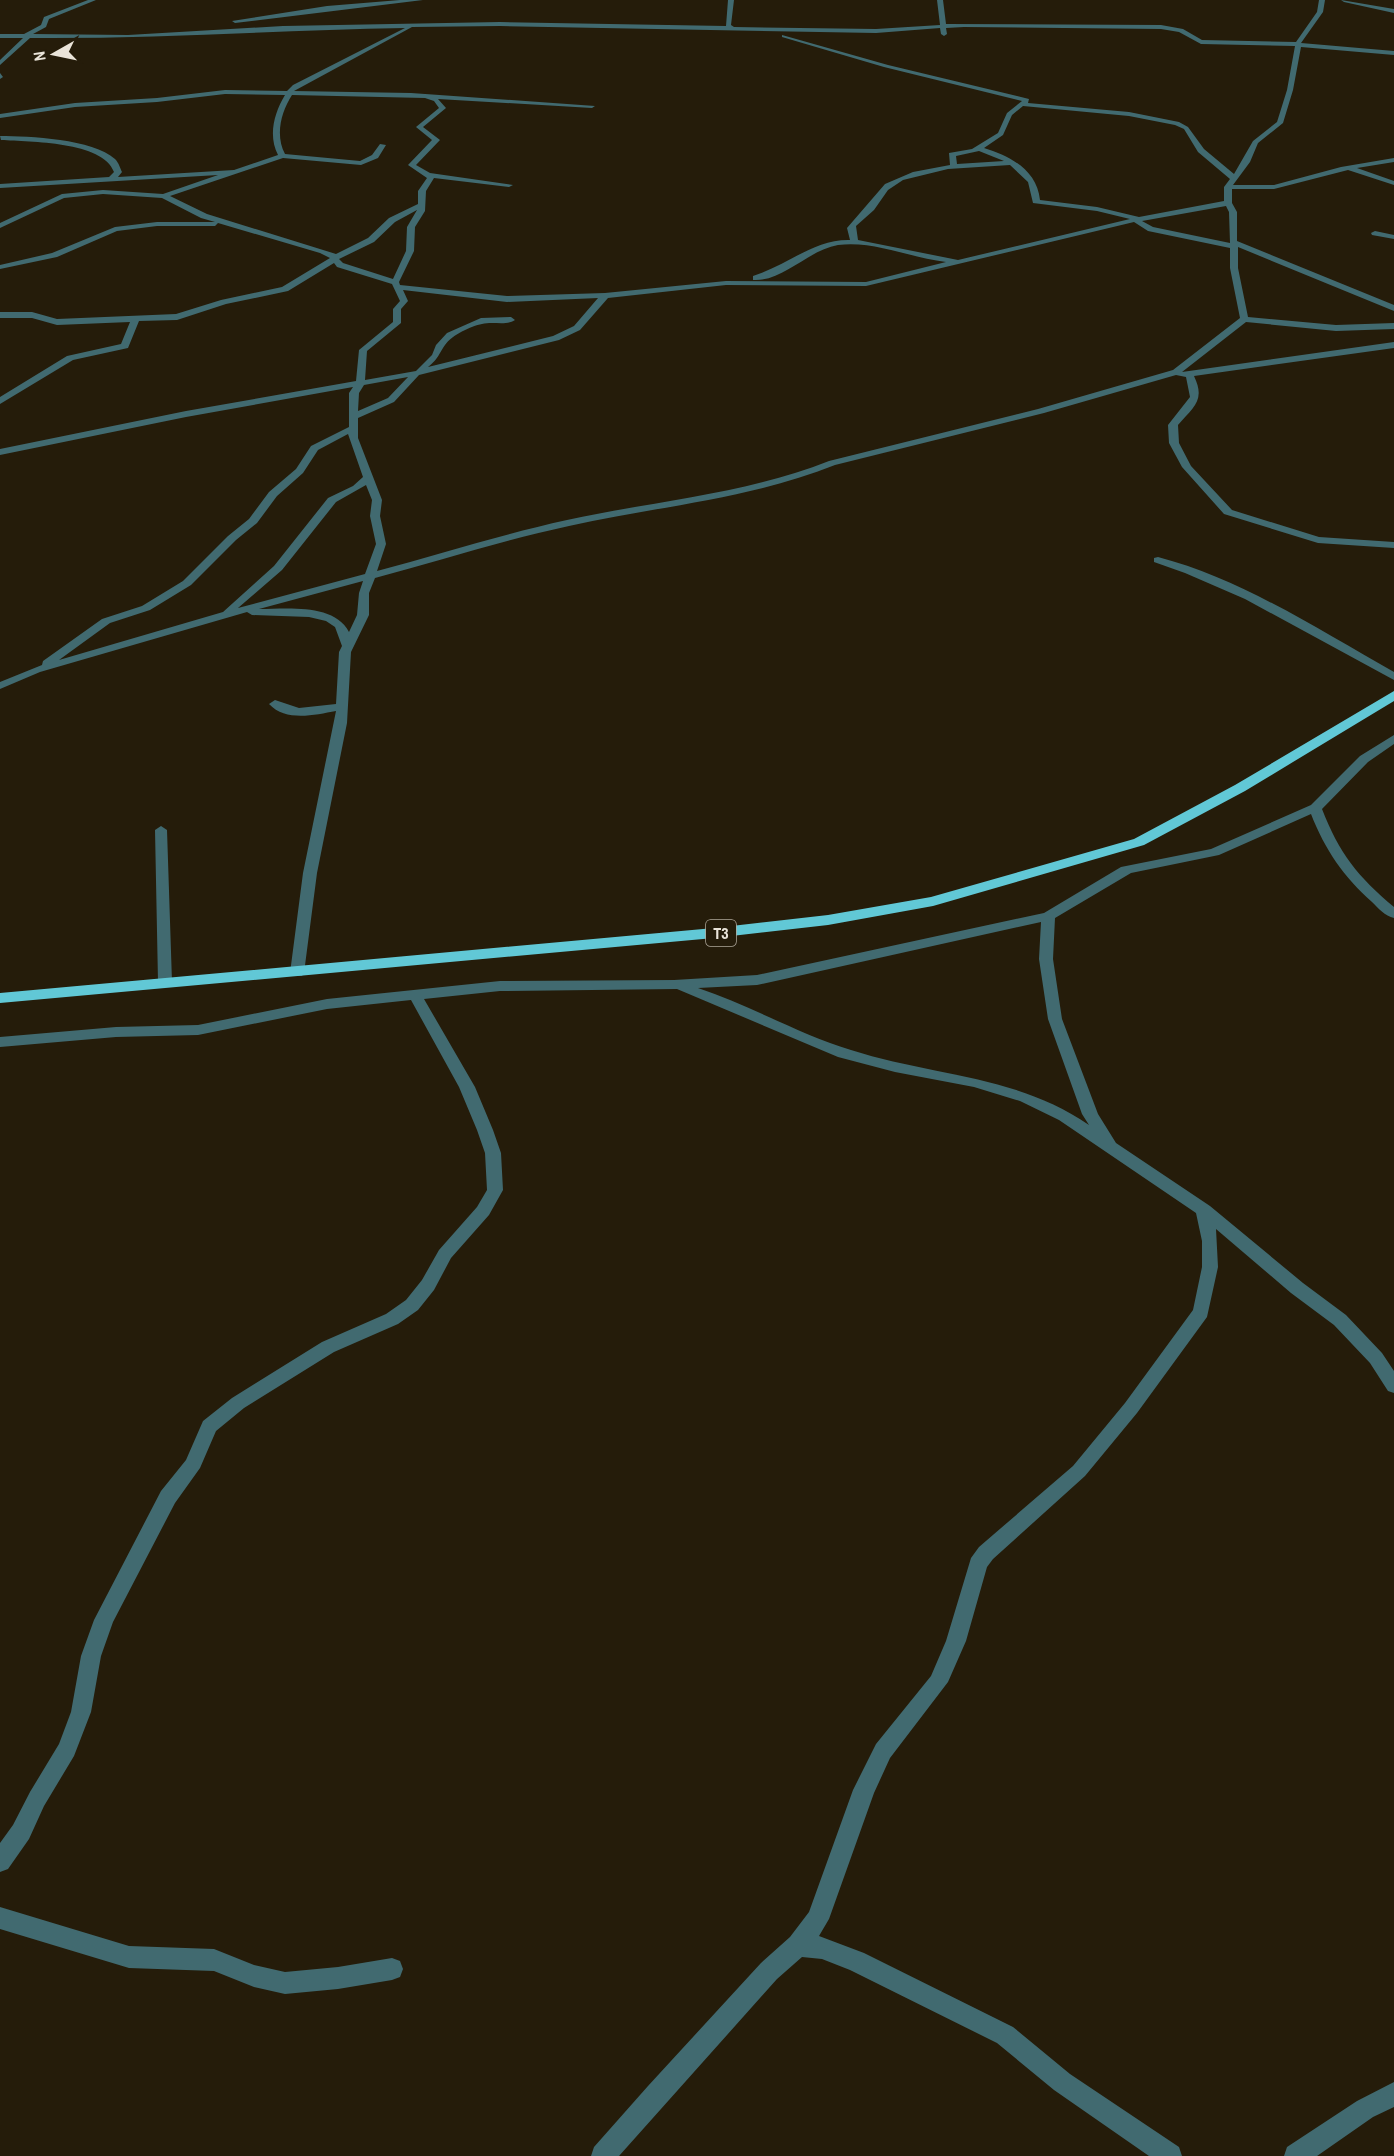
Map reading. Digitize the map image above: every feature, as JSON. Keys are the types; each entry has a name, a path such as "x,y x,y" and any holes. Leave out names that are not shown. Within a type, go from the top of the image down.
{"highway":[{"name":"T3","path":"0,998 165,982 297,973 828,920 933,901 1139,842 1240,788 1394,695"}],"street":[{"path":"0,63 28,36 44,26 46,18 93,0"},
{"path":"180,33 253,19 420,0"},
{"path":"731,0 728,25 734,30"},
{"path":"940,0 944,34"},
{"path":"1244,319 1234,268 1233,212 1228,202 1230,182 1246,162 1255,142 1280,123 1290,90 1298,45 1320,12 1322,0"},
{"path":"1344,0 1362,2 1394,11"},
{"path":"0,36 128,36 283,28 613,24 760,31 876,32 942,26 1161,27 1181,30 1201,42 1298,45 1394,53"},
{"path":"282,156 276,138 288,92 295,86 412,26"},
{"path":"760,31 886,66 1027,100 1009,114 1001,134 978,148 952,155 954,166"},
{"path":"0,116 75,105 158,100 206,93 288,92 426,96 592,106"},
{"path":"426,96 441,104 443,111 418,127 436,140 412,166 431,175 509,185"},
{"path":"1022,104 1129,114 1177,123 1186,128 1201,150 1230,182 1274,187 1348,168 1394,160"},
{"path":"1,138 92,149 117,165 118,172 111,180"},
{"path":"164,196 282,156 361,163 375,156 382,145"},
{"path":"978,148 995,153 1012,163 1030,180 1036,194 1036,201 1097,209 1139,220 1151,229 1264,255 1394,308"},
{"path":"855,242 851,228 854,224 889,186 912,174 954,166 1012,163"},
{"path":"1348,168 1394,183"},
{"path":"0,186 236,172"},
{"path":"297,973 310,873 343,706 347,645 363,615 368,578 378,558 381,544 375,516 377,500 367,478 365,464 353,438 353,397 360,384 363,350 397,323 398,309 404,301 397,285 410,251 410,232 421,211 422,191 431,175"},
{"path":"0,226 54,199 72,194 121,192 164,196 227,224 318,249 343,266 397,285 432,290 448,295 500,299 605,296 678,286 735,283 866,284 1139,220 1228,202"},
{"path":"0,315 32,315 57,322 186,316 224,302 276,292 295,284 371,240 392,220 421,205"},
{"path":"0,267 54,255 106,232 129,226 227,224"},
{"path":"1375,234 1394,237"},
{"path":"735,283 776,272 818,247 837,242 855,242 935,259 966,262"},
{"path":"1233,248 1264,255"},
{"path":"0,453 166,417 416,373 569,334 605,296"},
{"path":"0,401 70,358 125,346 136,318"},
{"path":"1159,378 1190,364 1226,330 1244,319 1336,328 1394,326"},
{"path":"36,670 106,621 146,608 187,583 232,538 253,522 273,494 300,471 314,448 391,400 416,373 436,356 440,345 450,335 481,321 511,321"},
{"path":"0,686 36,670 229,614 567,524 704,498 804,474 832,463 1159,378 1394,345"},
{"path":"1189,374 1196,387 1196,396 1189,409 1173,425 1174,443 1187,467 1228,512 1318,540 1394,545"},
{"path":"330,388 345,391 353,397"},
{"path":"229,614 278,568 332,500 357,488 367,478"},
{"path":"1158,560 1197,572 1394,677"},
{"path":"229,614 315,615 329,618 339,625 347,645"},
{"path":"275,704 281,709 296,712 343,706"},
{"path":"0,1041 116,1032 198,1030 327,1004 500,986 674,985 757,980 1048,916 1126,870 1161,861 1192,858 1239,844 1315,808 1364,759 1394,739"},
{"path":"1315,808 1337,859 1349,874 1394,914"},
{"path":"161,830 165,982"},
{"path":"1048,916 1046,959 1054,1018 1090,1114 1110,1147"},
{"path":"674,985 752,1012 788,1031 843,1053 886,1066 935,1073 1022,1096 1051,1108 1204,1210 1297,1288 1340,1320 1376,1358 1394,1386"},
{"path":"0,1862 21,1832 67,1749 81,1712 91,1656 104,1620 168,1497 194,1463 209,1426 238,1403 328,1347 392,1319 412,1305 428,1285 445,1254 483,1211 495,1190 493,1153 485,1130 467,1087 416,995"},
{"path":"603,2156 753,1988 798,1945 818,1919 864,1790 883,1751 938,1682 956,1641 978,1564 986,1553 1079,1471 1131,1408 1201,1312 1210,1268 1210,1241 1204,1210"},
{"path":"0,1918 129,1957 208,1959 254,1976 285,1983 338,1978 392,1969"},
{"path":"798,1945 822,1948 856,1961 1005,2035 1062,2082 1170,2156"},
{"path":"1296,2156 1365,2109 1394,2094"}]}
